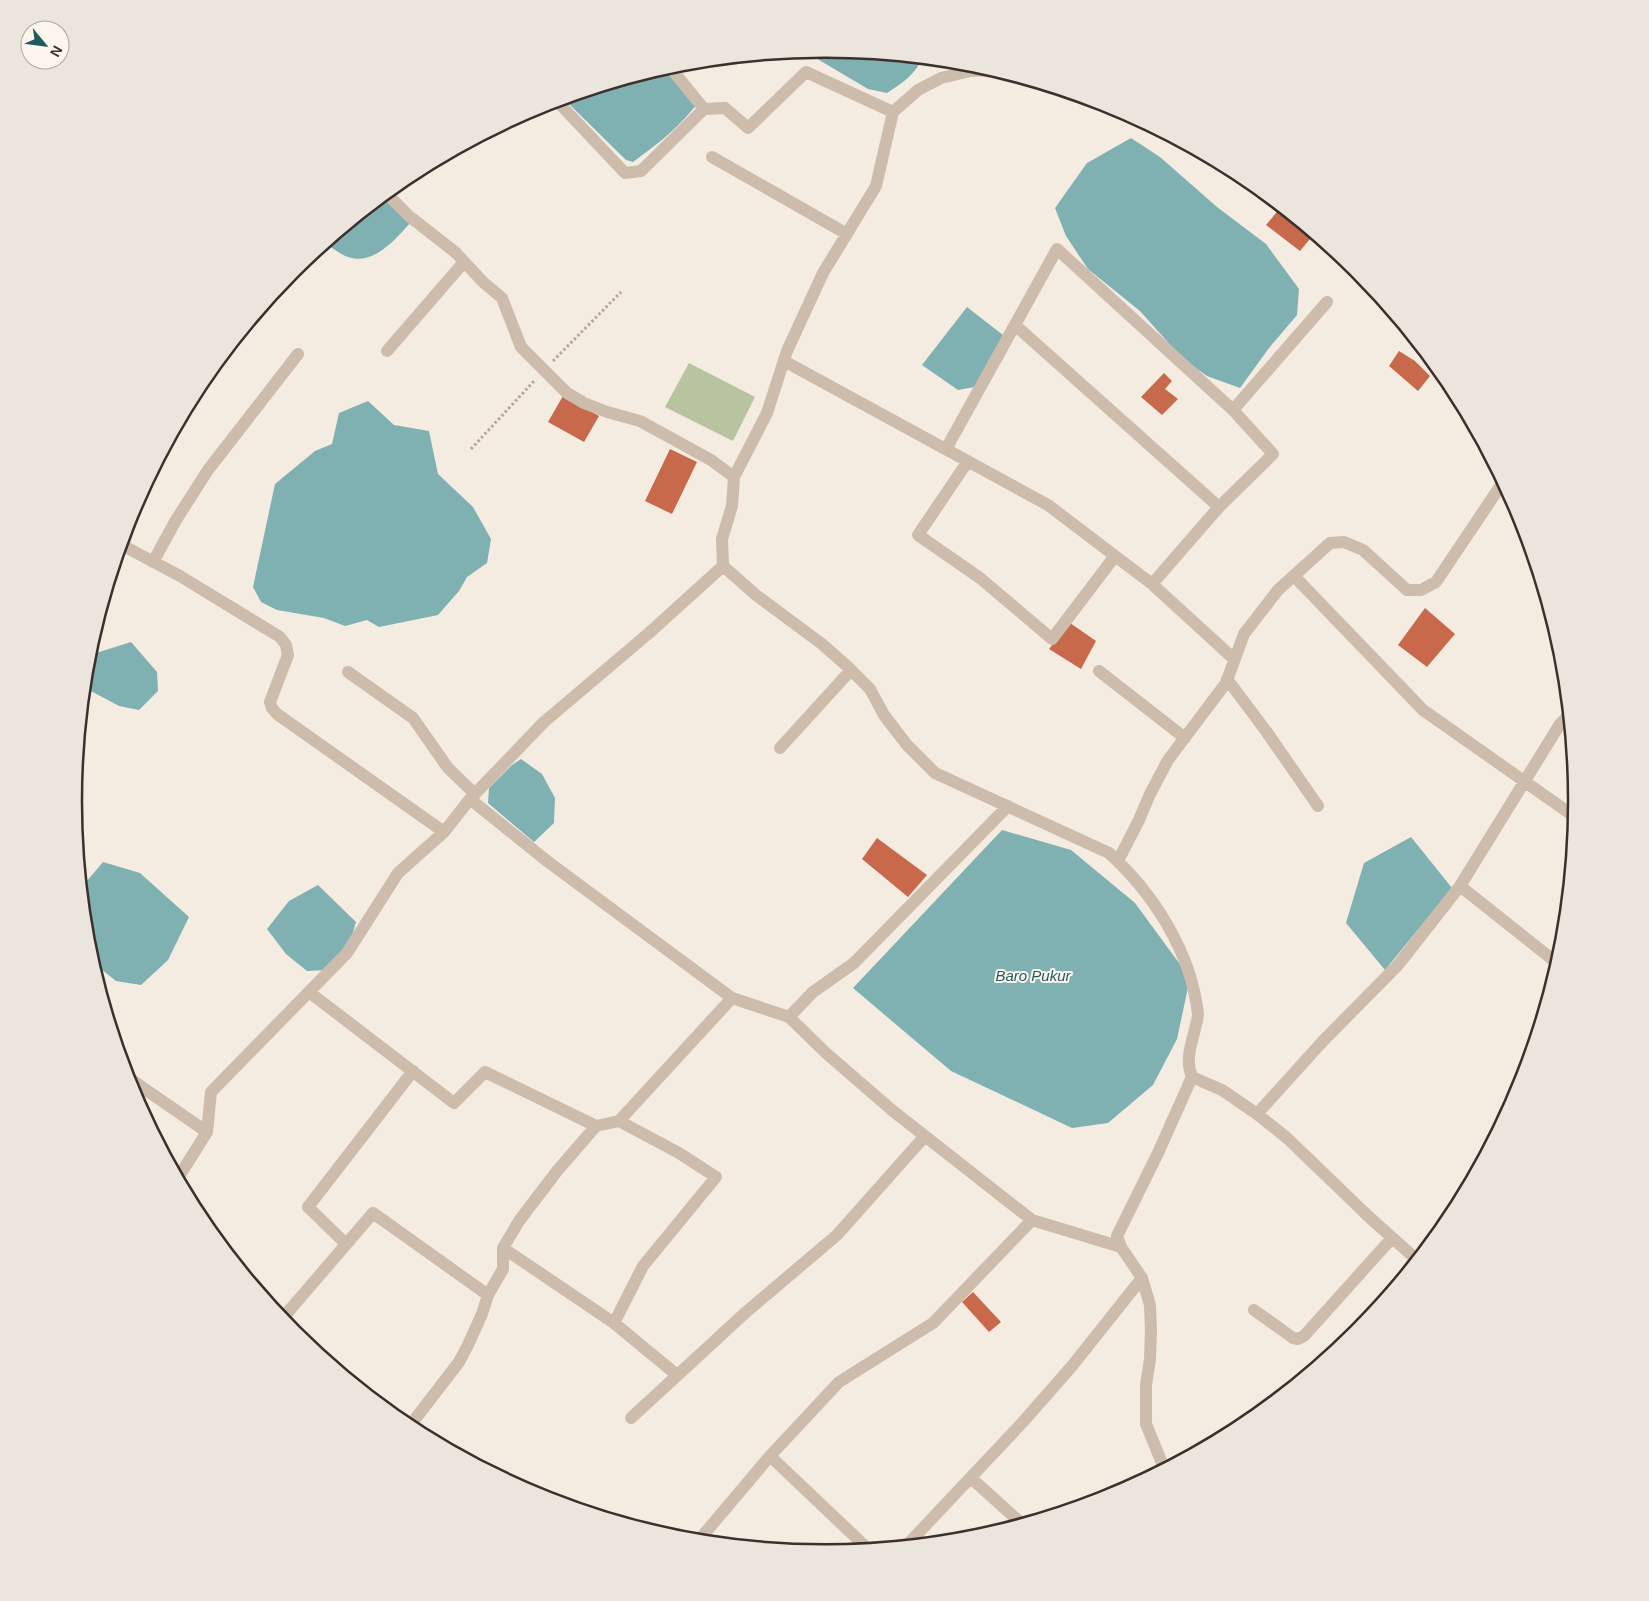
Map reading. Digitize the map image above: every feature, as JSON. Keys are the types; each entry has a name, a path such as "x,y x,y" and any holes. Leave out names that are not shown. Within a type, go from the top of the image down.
{"street":[{"path":"965,71 941,78 918,90 893,112 876,186 823,272 784,361 766,413 734,478 732,506 722,539 723,566 756,595 822,644 851,670 870,689 884,715 907,745 935,774 1109,853 1129,872 1177,942 1190,978 1198,1016 1189,1053 1188,1066 1192,1077 1158,1153 1117,1236 1120,1247 1142,1278 1150,1305 1151,1330 1150,1359 1146,1385 1146,1424 1162,1462"},
{"path":"562,106 625,173 641,171 704,108 725,108 748,128 806,72 893,112"},
{"path":"675,73 704,108"},
{"path":"712,158 847,234"},
{"path":"391,198 409,216 455,252 483,282 502,298 521,346 567,393 584,403 607,412 640,421 711,460 734,478"},
{"path":"946,448 1057,249 1233,410 1273,454 1219,507 1152,584"},
{"path":"387,351 464,262"},
{"path":"1233,410 1327,302"},
{"path":"1015,324 1219,507"},
{"path":"153,562 176,520 208,470 298,354"},
{"path":"784,361 1048,505 1152,584 1234,659"},
{"path":"968,460 918,535 980,578 1052,638 1116,556"},
{"path":"1118,861 1168,760 1226,683 1244,634 1278,590 1330,543 1344,542 1363,550 1407,590 1421,590 1436,582 1499,489"},
{"path":"126,547 180,576 280,637 286,645 288,655 270,702 277,714 444,832"},
{"path":"181,1173 207,1132 211,1092 347,953 398,873 444,832 473,796 544,722 649,633 723,566"},
{"path":"1294,576 1423,710 1568,812"},
{"path":"780,748 851,670"},
{"path":"1099,671 1185,738"},
{"path":"348,672 413,718 448,768 473,796 547,861 732,998 790,1017 826,1053 893,1112 1032,1220 1120,1247"},
{"path":"1227,679 1318,806"},
{"path":"1257,1114 1323,1041 1398,965 1460,886 1563,721"},
{"path":"790,1017 813,992 854,963 1008,806"},
{"path":"1460,886 1550,958"},
{"path":"309,992 454,1103 485,1072 596,1126"},
{"path":"415,1420 459,1362 482,1314 488,1295 503,1269 503,1248 519,1221 557,1171 596,1126 618,1121 732,998"},
{"path":"346,1244 308,1207 413,1072"},
{"path":"1192,1077 1222,1090 1287,1138 1412,1255"},
{"path":"138,1084 207,1132"},
{"path":"614,1323 644,1266 716,1177 679,1153 618,1121"},
{"path":"631,1418 745,1312 837,1235 925,1136"},
{"path":"287,1313 373,1213 488,1295"},
{"path":"705,1533 770,1456 839,1382 933,1323 1032,1220"},
{"path":"1254,1310 1293,1338 1298,1339 1304,1336 1392,1238"},
{"path":"503,1248 614,1323 677,1376"},
{"path":"914,1538 971,1478 1072,1366 1142,1278"},
{"path":"770,1456 861,1542"},
{"path":"971,1478 1016,1518"}],"green space":[{"path":"689,363 755,397 733,441 665,407"}],"water":[{"path":"816,58 873,59 919,64 912,74 887,93 868,89"},
{"path":"670,74 697,104 667,136 651,149 633,162 626,160 569,103 632,83"},
{"path":"1131,138 1160,157 1217,207 1266,244 1299,289 1297,315 1269,348 1240,388 1207,376 1182,358 1140,311 1088,269 1066,236 1055,208 1087,163"},
{"path":"386,201 410,223 391,243 366,258 348,257 330,247"},
{"path":"967,307 1008,339 980,386 958,390 922,365"},
{"path":"368,401 394,425 429,431 438,474 473,507 491,539 487,563 467,577 459,591 438,615 379,627 367,620 345,626 324,618 277,610 261,602 253,587 275,484 315,451 332,444 339,413"},
{"path":"131,642 157,672 158,691 139,710 119,706 90,691 97,653"},
{"path":"521,759 542,774 555,798 554,823 534,842 488,803 489,788 512,765"},
{"name":"Baro Pukur","path":"1002,830 1071,850 1135,903 1190,978 1177,1039 1153,1085 1108,1123 1072,1128 951,1071 853,988"},
{"path":"1411,837 1452,888 1385,970 1346,923 1364,863"},
{"path":"103,862 140,873 189,917 168,960 141,985 116,981 102,969 86,882"},
{"path":"318,885 356,922 347,953 326,970 307,971 286,954 267,929 289,901"}],"building":[{"path":"1277,211 1310,239 1300,251 1266,225"},
{"path":"1399,351 1415,361 1430,376 1418,391 1389,366"},
{"path":"1164,373 1172,381 1165,389 1178,399 1162,415 1141,397"},
{"path":"563,396 599,416 584,442 548,422"},
{"path":"670,449 697,462 672,514 645,501"},
{"path":"1425,608 1455,634 1427,667 1398,645"},
{"path":"1070,623 1096,641 1081,669 1049,649"},
{"path":"877,838 927,875 908,897 862,859"},
{"path":"973,1292 1001,1322 989,1332 962,1302"}]}
